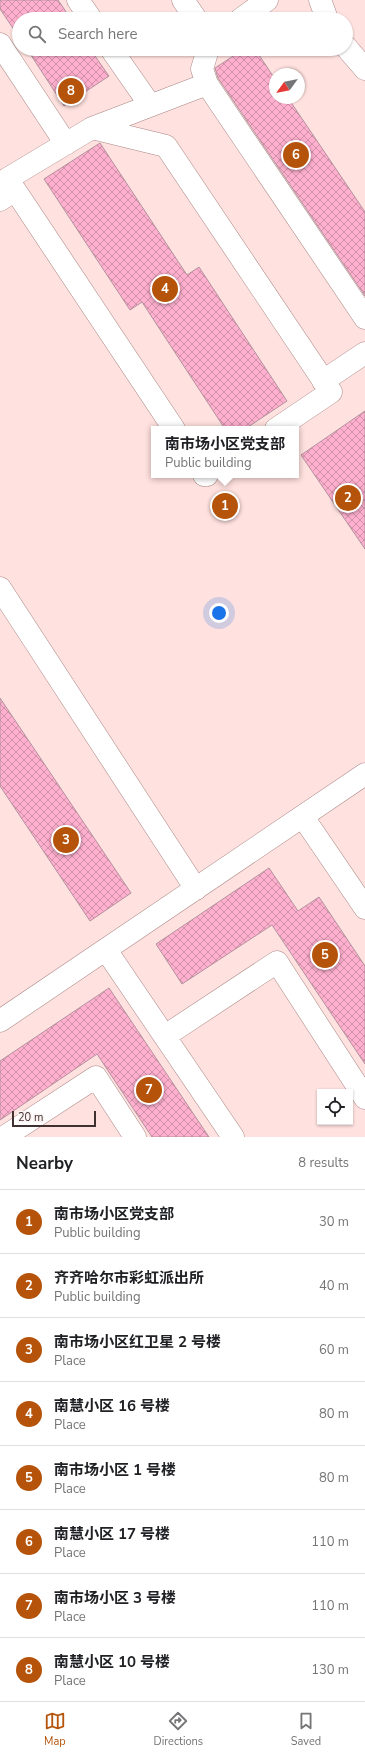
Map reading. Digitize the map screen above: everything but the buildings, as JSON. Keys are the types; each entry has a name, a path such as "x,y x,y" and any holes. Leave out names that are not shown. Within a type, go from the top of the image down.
{"street":[{"path":"78,0 86,12"},
{"path":"184,0 192,12"},
{"path":"251,12 267,0"},
{"path":"320,0 324,12"},
{"path":"0,44 66,144"},
{"path":"353,55 365,69"},
{"path":"116,56 150,106"},
{"path":"206,56 202,69 207,84 365,318"},
{"path":"172,426 5,185 92,128 207,84"},
{"path":"92,128 166,146 331,392 280,426"},
{"path":"323,381 365,353"},
{"path":"0,588 196,889"},
{"path":"0,1021 365,774"},
{"path":"302,817 364,905"},
{"path":"106,950 233,1137"},
{"path":"165,1036 277,962 365,1098"},
{"path":"4,1137 96,1077 135,1137"}],"place":[{"name":"南慧小区 10 号楼","path":"71,91"},
{"name":"南慧小区 17 号楼","path":"296,155"},
{"name":"南慧小区 16 号楼","path":"165,289"},
{"name":"齐齐哈尔市彩虹派出所","path":"348,498"},
{"name":"南市场小区党支部","path":"225,506"},
{"name":"南市场小区红卫星 2 号楼","path":"66,840"},
{"name":"南市场小区 1 号楼","path":"325,955"},
{"name":"南市场小区 3 号楼","path":"149,1090"}]}
